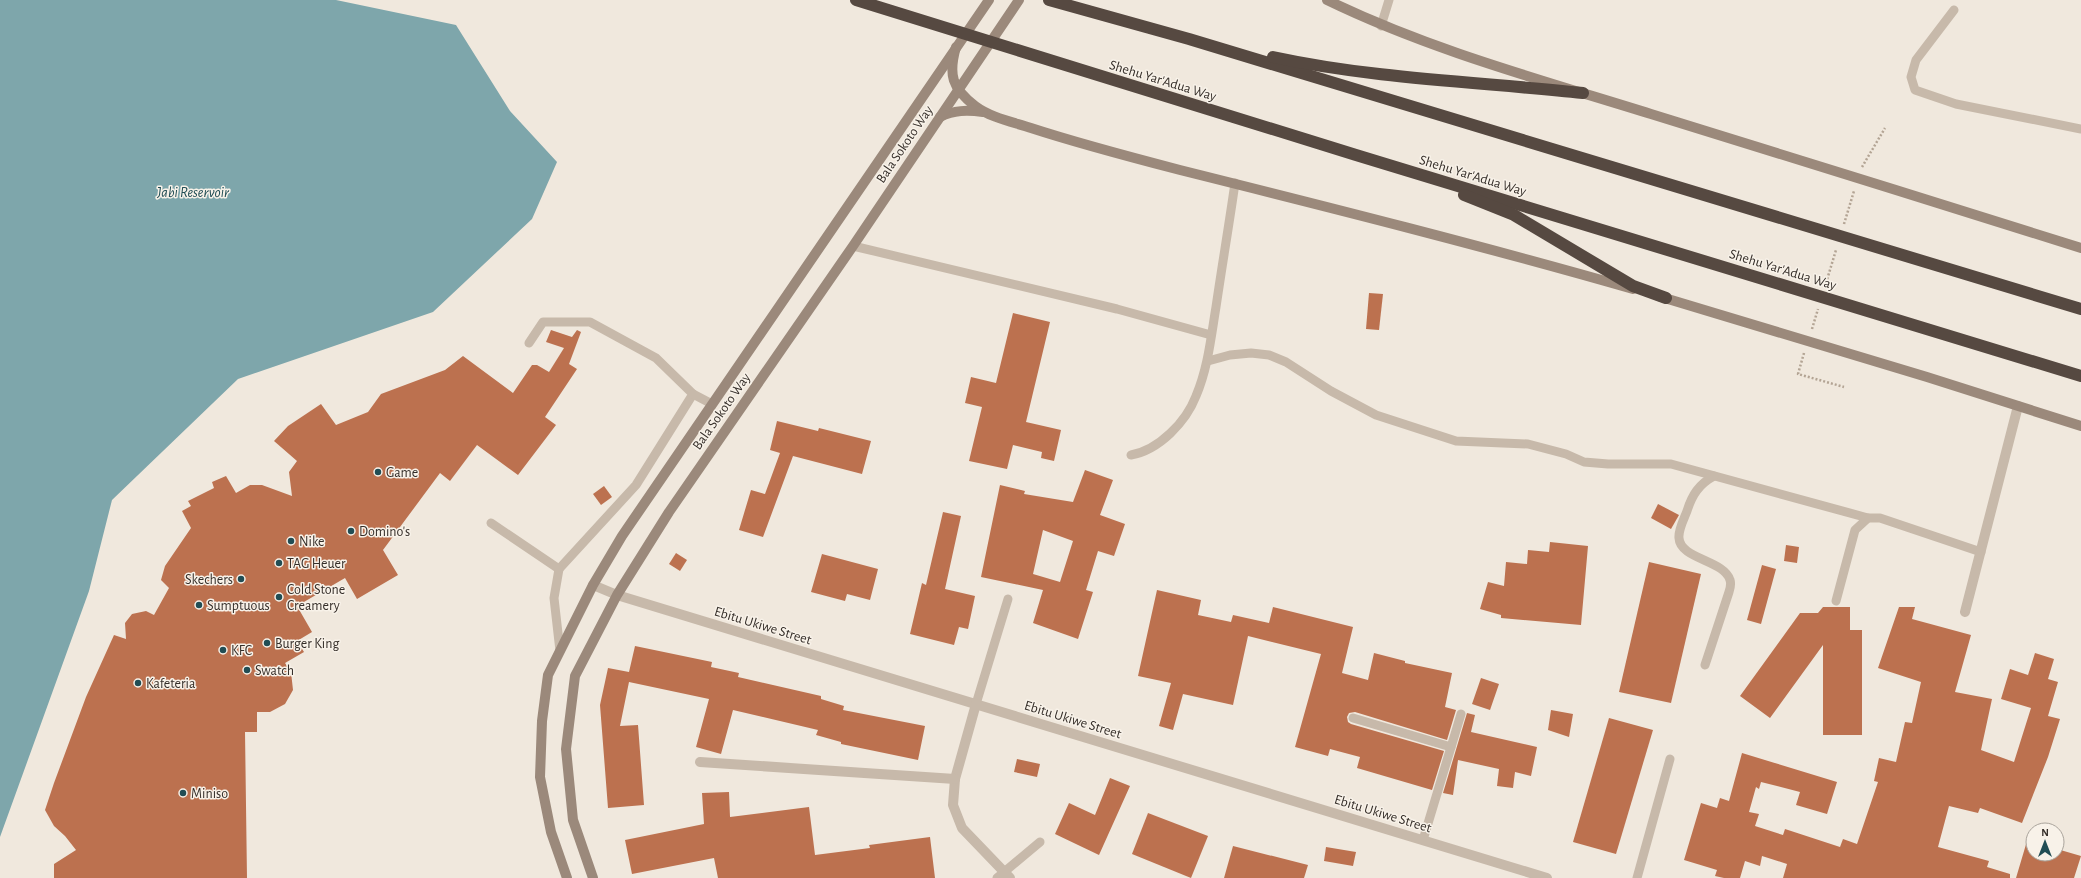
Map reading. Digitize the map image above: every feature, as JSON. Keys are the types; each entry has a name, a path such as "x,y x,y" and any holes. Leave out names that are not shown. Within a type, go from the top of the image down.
{"highway":[{"name":"Shehu Yar'Adua Way","path":"856,0 1356,155 2081,376"},
{"path":"1048,0 1189,39 2081,309"},
{"path":"1189,39 1317,66 1583,93"},
{"path":"1356,155 1514,215 1534,225 1590,262 1633,286 1666,298"}],"street":[{"name":"Bala Sokoto Way","path":"567,878 550,832 540,777 542,722 548,674 593,584 622,536 989,0"},
{"name":"Bala Sokoto Way","path":"593,878 573,820 566,749 576,676 617,595 668,512 853,246 1019,0"},
{"path":"1327,0 1381,26 1522,75 2081,248"},
{"path":"956,47 951,69 954,82 959,90 974,105 985,112 1089,146 1494,250 1666,298 2081,426"},
{"path":"938,118 957,111 985,112"},
{"path":"1965,612 2018,406"},
{"name":"Ebitu Ukiwe Street","path":"593,584 617,595 1547,878"},
{"path":"976,704 955,779 954,805 962,828 1004,876"},
{"path":"700,762 955,779"}],"lane":[{"path":"1381,26 1388,0"},
{"path":"1954,10 1916,60 1911,77 1915,90 1956,104 2081,129"},
{"path":"1131,456 1142,453 1158,443 1188,413 1196,396 1208,360 1236,184"},
{"path":"853,246 1117,309 1211,335"},
{"path":"529,342 543,322 590,322 656,358 693,394 712,404"},
{"path":"1208,360 1230,355 1252,353 1269,355 1286,362 1332,391 1376,415 1456,441 1528,444 1592,463 1671,464 1868,518 1880,518 1981,552"},
{"path":"560,650 554,598 559,569 636,485 693,394"},
{"path":"1705,665 1729,592 1730,581 1725,572 1688,551 1681,544 1679,538 1689,503 1696,490 1704,481 1714,476"},
{"path":"1836,601 1855,530 1868,518"},
{"path":"491,523 559,569"},
{"path":"976,704 1008,599"},
{"path":"1423,840 1461,714"},
{"path":"1353,718 1451,747"},
{"path":"1637,878 1670,759"},
{"path":"1004,876 1040,842"}],"path":[{"path":"1859,174 1885,128"},
{"path":"1843,226 1855,189"},
{"path":"1825,285 1837,248"},
{"path":"1812,330 1818,307"},
{"path":"1805,352 1798,374 1844,387"}],"water":[{"name":"Jabi Reservoir","path":"0,0 336,0 456,25 510,111 557,162 532,219 433,312 238,379 112,500 89,591 0,837"}],"building":[{"path":"1369,293 1383,294 1379,330 1366,329"},
{"path":"1013,313 1050,322 1026,422 1061,430 1054,461 1041,458 1042,452 1013,445 1007,469 969,461 982,407 965,403 971,377 996,383"},
{"path":"551,330 572,337 577,330 581,332 569,364 577,369 545,417 556,425 518,475 477,445 450,481 440,473 383,550 398,575 357,599 345,578 297,606 312,632 297,641 304,652 285,663 291,672 293,690 285,704 270,712 257,712 257,732 245,732 247,878 54,878 54,864 76,850 65,836 54,826 45,810 54,783 86,697 114,635 126,639 125,623 132,614 146,611 154,615 169,588 161,580 165,566 191,528 182,511 191,506 188,501 214,488 212,482 226,476 236,493 250,485 262,485 292,496 289,472 297,461 274,441 288,426 321,404 336,425 368,412 381,394 445,370 463,356 513,393 532,365 537,365 549,372 564,348 546,342"},
{"path":"777,421 818,431 819,428 871,441 862,474 793,456 763,537 739,530 751,490 765,494 780,453 770,450"},
{"path":"1085,470 1113,480 1100,515 1125,524 1114,556 1098,551 1086,590 1093,592 1078,639 1033,623 1043,590 981,577 1000,485 1025,491 1024,494 1073,502","holes":["1043,530 1073,541 1060,582 1033,574"]},
{"path":"604,486 612,497 601,505 593,494"},
{"path":"1658,504 1679,515 1671,529 1651,518"},
{"path":"943,512 961,516 945,589 975,596 968,629 959,627 954,645 910,634 922,583 926,585"},
{"path":"1550,542 1588,546 1581,625 1501,618 1501,615 1480,609 1488,582 1504,586 1506,562 1527,564 1528,550 1549,552"},
{"path":"1786,545 1799,547 1797,563 1784,561"},
{"path":"676,553 687,560 680,571 669,564"},
{"path":"822,554 878,569 870,600 847,594 845,601 811,592"},
{"path":"1649,562 1701,574 1671,703 1619,692"},
{"path":"1762,565 1776,569 1761,624 1747,620"},
{"path":"1157,590 1201,600 1198,615 1231,622 1233,615 1269,623 1273,607 1353,627 1342,673 1368,680 1374,653 1405,661 1405,663 1452,673 1445,707 1456,710 1447,740 1355,712 1349,713 1347,717 1348,722 1351,724 1444,751 1432,790 1357,768 1360,757 1330,749 1328,756 1295,747 1321,654 1248,636 1233,705 1183,694 1173,730 1159,726 1171,683 1138,676"},
{"path":"1823,607 1850,607 1850,630 1862,630 1862,735 1823,735 1823,645 1770,718 1740,696 1800,613 1818,613"},
{"path":"1899,607 1915,607 1912,619 1971,635 1955,692 1992,699 1981,750 2014,762 2031,708 2001,699 2010,669 2028,675 2035,653 2054,659 2048,679 2058,682 2048,716 2060,719 2048,757 2022,823 1980,808 1978,813 1949,806 1938,847 1989,861 1987,867 2010,874 2010,878 1783,878 1787,864 1762,856 1760,866 1745,861 1740,878 1724,878 1715,876 1717,870 1684,860 1701,803 1717,808 1720,798 1729,801 1742,753 1837,782 1827,814 1796,805 1800,792 1761,782 1759,789 1756,787 1749,812 1759,814 1755,826 1783,835 1785,829 1840,847 1843,839 1857,844 1878,782 1874,781 1879,758 1896,762 1905,722 1912,723 1921,682 1878,668"},
{"path":"635,646 712,662 711,667 739,673 738,677 821,696 821,699 844,706 843,710 925,726 918,760 841,744 841,742 816,735 818,730 733,710 721,754 696,747 709,699 629,682 620,726 638,725 644,805 608,808 600,705 608,668 629,672"},
{"path":"1481,678 1499,684 1490,710 1472,704"},
{"path":"1551,710 1573,714 1569,737 1548,730"},
{"path":"1467,713 1475,715 1471,732 1537,747 1531,776 1515,772 1513,788 1497,786 1499,769 1458,760 1453,795 1443,793"},
{"path":"1609,718 1653,730 1616,854 1573,842"},
{"path":"1017,759 1040,764 1037,777 1014,772"},
{"path":"1110,778 1130,786 1099,855 1055,834 1069,803 1095,815"},
{"path":"729,792 730,817 809,807 815,855 870,848 869,845 930,837 935,878 718,878 714,858 632,874 625,840 704,824 702,793"},
{"path":"1148,813 1208,836 1191,878 1132,854"},
{"path":"1233,846 1308,865 1304,878 1224,878"},
{"path":"1326,847 1356,852 1353,866 1324,861"},
{"path":"2025,848 2025,862 2065,862 2065,851 2081,856 2074,878 2016,878"}],"place":[{"name":"Game","path":"378,472"},
{"name":"Domino's","path":"351,531"},
{"name":"Nike","path":"291,541"},
{"name":"TAG Heuer","path":"279,563"},
{"name":"Skechers","path":"241,579"},
{"name":"Cold Stone Creamery","path":"279,597"},
{"name":"Sumptuous","path":"199,605"},
{"name":"Burger King","path":"267,643"},
{"name":"KFC","path":"223,650"},
{"name":"Swatch","path":"247,670"},
{"name":"Kafeteria","path":"138,683"},
{"name":"Miniso","path":"183,793"}]}
